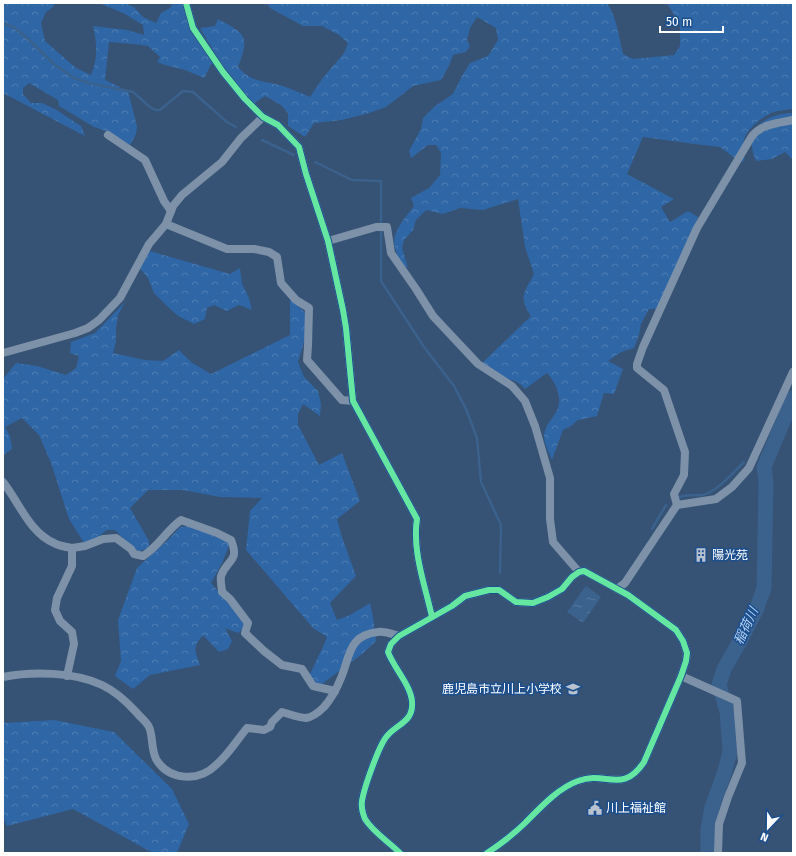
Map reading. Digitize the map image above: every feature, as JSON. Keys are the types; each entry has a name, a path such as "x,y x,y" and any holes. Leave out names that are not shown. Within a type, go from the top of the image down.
{"street":[{"path":"186,3 196,33 222,72 263,117 278,125 299,147 306,174 328,241 346,328 352,401 417,519 415,532 419,563 432,617"},
{"path":"3,353 64,337 94,324 120,298 149,244 166,224 173,206 182,195 222,162 241,138 263,117"},
{"path":"677,505 674,494 684,475 685,452 664,390 637,368 639,358 697,228 752,136 766,126 793,120"},
{"path":"108,135 145,160 164,201 171,211"},
{"path":"166,224 227,249 254,249 269,252 277,257 281,283 296,300 309,308 307,360 342,400 352,401"},
{"path":"328,241 376,227 387,227 391,253 416,289 432,316 478,364 512,386 525,401 535,426 550,478 550,519 553,542 579,572"},
{"path":"617,589 625,583 677,505 716,499 732,487 749,468 793,372"},
{"path":"3,482 36,531 54,543 72,548 85,546 103,539 116,538 131,549 134,554 142,556 151,551 173,526 181,520 211,530 232,540 235,550 233,558 221,577 222,592 230,599 248,622 245,633 282,665 302,669 313,686 335,691"},
{"path":"67,676 74,644 72,632 60,621 55,610 57,598 72,566 72,548"},
{"path":"400,853 369,824 364,817 362,801 373,765 381,746 387,736 404,724 410,716 412,701 410,692 388,652 391,644 399,636 452,606 464,596 489,590 500,590 516,602 533,603 562,589 572,576 584,571 628,595 676,630 684,641 687,653 681,676 644,762 638,771 629,778 618,780 592,778 578,780 546,801 524,824 486,853"},
{"path":"3,676 31,674 67,676 84,679 102,685 119,696 149,727 156,758 163,769 178,777 188,777 206,772 216,766 248,728 264,730 270,727 272,722 282,712 304,718 312,717 327,704 342,678 350,649 365,635 379,632 399,636"},
{"path":"681,676 737,701 742,763 719,824 718,853"}],"green space":[{"path":"3,3 55,3 53,7 46,12 41,23 45,41 76,68 91,75 95,63 96,51 93,26 127,30 144,35 143,25 125,14 99,3 124,3 134,7 143,17 156,23 161,13 170,8 173,3 186,3 212,63 204,78 185,70 157,62 160,57 148,46 109,42 105,80 128,91 137,126 136,134 130,145 109,132 94,127 59,106 58,100 29,83 23,88 23,94 31,103 42,103 55,109 81,126 85,136 3,93"},
{"path":"267,3 607,3 615,21 623,54 633,59 674,55 680,46 680,25 667,3 793,3 793,109 770,114 761,119 748,131 744,140 745,156 743,162 720,147 643,137 627,174 674,199 661,207 670,222 688,211 698,217 665,309 649,309 641,324 634,348 621,352 608,361 623,369 614,394 604,393 597,416 578,420 563,430 552,460 544,436 546,427 557,411 559,398 557,389 550,377 547,373 525,389 515,381 498,377 493,374 488,370 483,362 531,316 525,304 524,295 534,274 525,247 518,199 483,210 460,208 443,214 426,210 416,220 413,230 404,240 402,248 408,268 399,262 394,243 398,228 414,206 411,198 429,188 440,175 441,153 436,145 428,145 411,158 409,151 421,129 423,118 435,106 453,94 470,63 488,56 498,40 496,28 477,17 470,28 467,40 470,46 466,52 453,55 441,80 413,86 386,107 369,113 342,120 314,123 305,137 288,126 288,113 281,105 265,96 253,104 232,81 200,28 215,26 218,19 235,28 243,37 244,42 244,49 238,67 243,72 254,79 283,86 310,97 322,79 344,53 348,43 339,35 322,26 303,26 270,8"},
{"path":"793,113 793,160 785,152 772,159 756,161 752,150 751,132 765,120 780,114"},
{"path":"146,250 230,274 240,268 242,284 249,298 252,310 239,305 227,311 214,305 207,308 205,319 194,324 178,316 154,293 148,278 137,265"},
{"path":"290,299 307,314 305,339 298,362 304,377 318,391 321,404 320,416 303,404 298,414 298,425 319,465 342,453 360,501 337,519 356,576 330,603 337,620 350,615 370,603 376,641 362,654 322,684 307,680 327,637 313,628 246,550 250,511 262,498 220,497 183,490 148,490 130,508 149,541 149,548 137,552 115,530 107,530 86,546 69,519 51,463 39,435 22,418 5,427 10,436 12,449 3,455 3,379 16,363 37,366 66,375 76,368 79,356 70,353 71,342 95,333 125,302 118,315 116,342 113,353 145,360 163,361 179,350 191,362 211,374 290,335"},
{"path":"191,526 230,543 222,563 211,583 242,619 244,628 238,633 225,628 232,641 228,649 219,652 203,635 196,646 200,665 150,675 133,689 115,676 121,661 118,620 137,568 180,527"},
{"path":"54,720 114,732 172,789 189,824 177,853 153,853 73,809 7,826 3,818 3,723"}],"water":[{"path":"586,586 601,597 583,623 567,612"}],"waterway":[{"path":"3,23 15,28 55,65 74,78 89,83 133,92 155,110 160,110 183,91 193,92 227,122 236,127"},
{"path":"262,140 294,155"},
{"path":"315,162 352,180 381,181 381,281 424,347 454,386 466,409 477,438 481,482 501,525 500,573"},
{"name":"稲荷川","path":"708,853 708,829 712,807 730,752 727,711 719,685 724,669 757,608 764,588 766,483 764,467 793,398"},
{"name":"稲荷川","path":"761,458 769,456"},
{"path":"680,497 708,493 725,481 744,462"},
{"path":"652,529 666,505"}],"cycle path":[{"path":"186,3 193,28 223,72 245,99 263,117 278,125 299,147 306,174 328,241 343,310 353,401 417,519 416,543 432,617"},
{"path":"400,853 368,824 362,810 363,795 376,757 387,736 408,718 412,708 411,695 388,652 391,644 399,636 452,606 465,596 489,590 499,590 516,602 533,603 562,589 572,577 579,572 584,571 628,595 676,630 683,641 687,653 681,676 644,762 636,772 621,780 588,778 563,788 543,805 517,831 487,853"}],"place":[{"name":"陽光苑","path":"701,555"},
{"name":"鹿児島市立川上小学校","path":"573,689"},
{"name":"川上福祉館","path":"595,808"}]}
